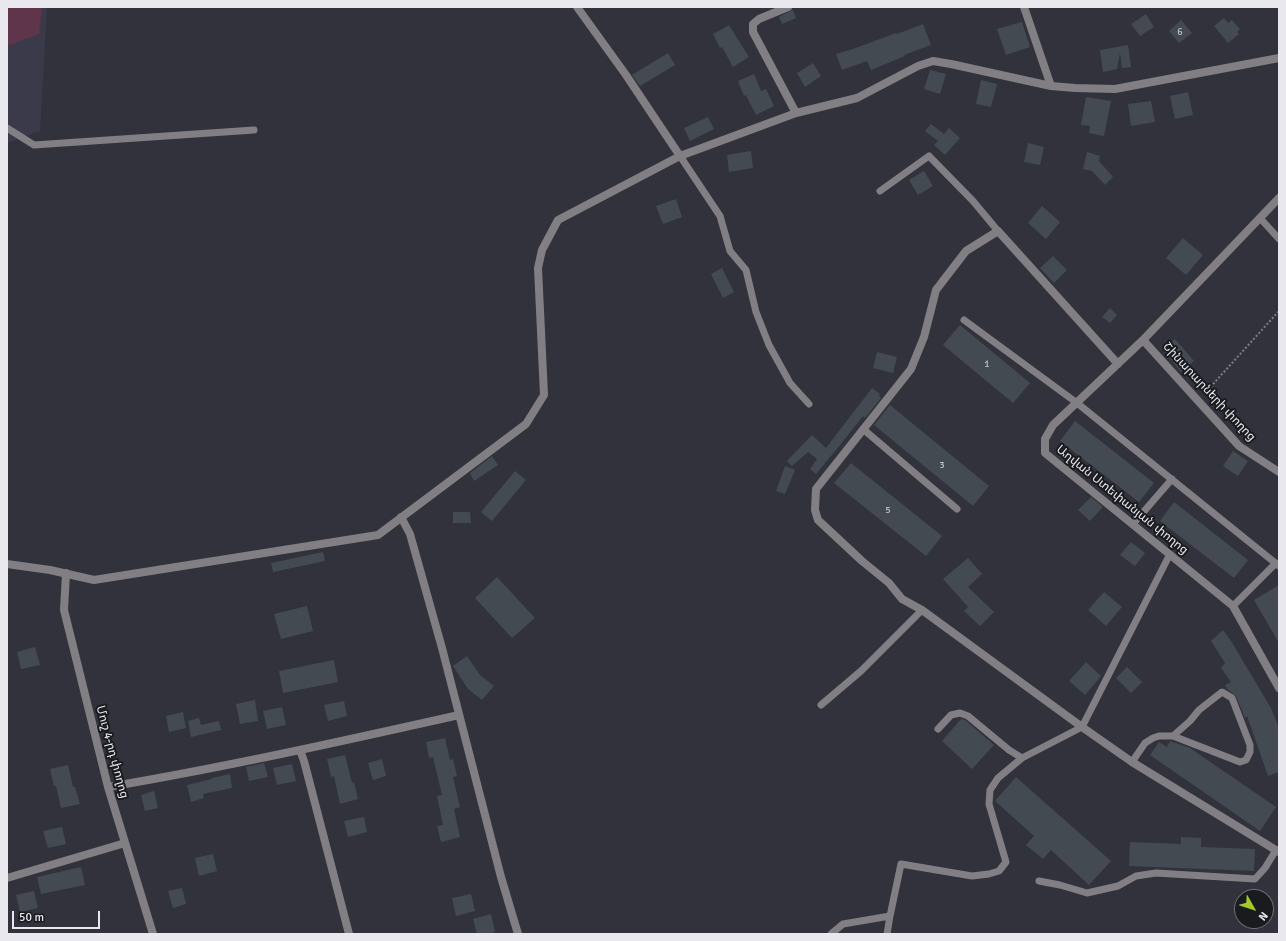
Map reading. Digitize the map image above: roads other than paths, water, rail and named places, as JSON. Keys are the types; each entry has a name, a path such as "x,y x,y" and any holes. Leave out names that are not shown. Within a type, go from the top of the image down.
{"street":[{"path":"577,7 626,75 680,156"},
{"path":"788,7 759,19 753,24 753,32 796,113"},
{"path":"1024,7 1051,86"},
{"path":"7,564 66,573 94,580 378,535 526,424 544,394 538,268 542,250 558,220 680,156 796,113 857,98 918,66 932,61 1051,86 1116,90 1279,58"},
{"name":"Աղվան Ստեփանյան փողոց","path":"1279,198 1143,340 1053,425 1045,439 1045,452 1233,606 1279,688"},
{"path":"1118,364 998,231 966,251 936,290 924,337 910,369 816,489 815,510 818,520 862,561 889,582 902,599 922,610 1132,762 1278,851"},
{"name":"Շինարարների փողոց","path":"1143,340 1240,446 1279,472"},
{"path":"401,517 410,534 501,877 518,934"},
{"name":"Մուշ 4-րդ փողոց","path":"66,573 64,610 108,787 153,934"},
{"path":"108,787 300,750 459,715"},
{"path":"300,750 349,934"},
{"path":"7,878 126,843"}],"lane":[{"path":"7,128 34,144 254,130"},
{"path":"680,156 720,216 730,251 746,270 756,312 769,345 790,383 809,404"},
{"path":"880,191 929,156 973,201 998,231"},
{"path":"1260,218 1279,239"},
{"path":"964,320 1077,402 1278,564 1233,606"},
{"path":"863,429 957,509"},
{"path":"1133,524 1172,479"},
{"path":"886,934 901,864 972,876 999,871 1006,862 989,804 990,790 998,778 1022,758 1082,727 1170,554"},
{"path":"821,705 861,671 922,610"},
{"path":"1132,762 1143,746 1153,738 1159,736 1173,736 1240,762 1246,760 1250,752 1250,744 1232,698 1222,692 1199,710 1190,721 1173,736"},
{"path":"938,729 951,715 960,713 968,716 1009,750 1022,758"},
{"path":"1039,881 1060,884 1087,893 1118,886 1136,876 1156,873 1254,879 1278,851"},
{"path":"831,934 843,924 890,916"}]}
